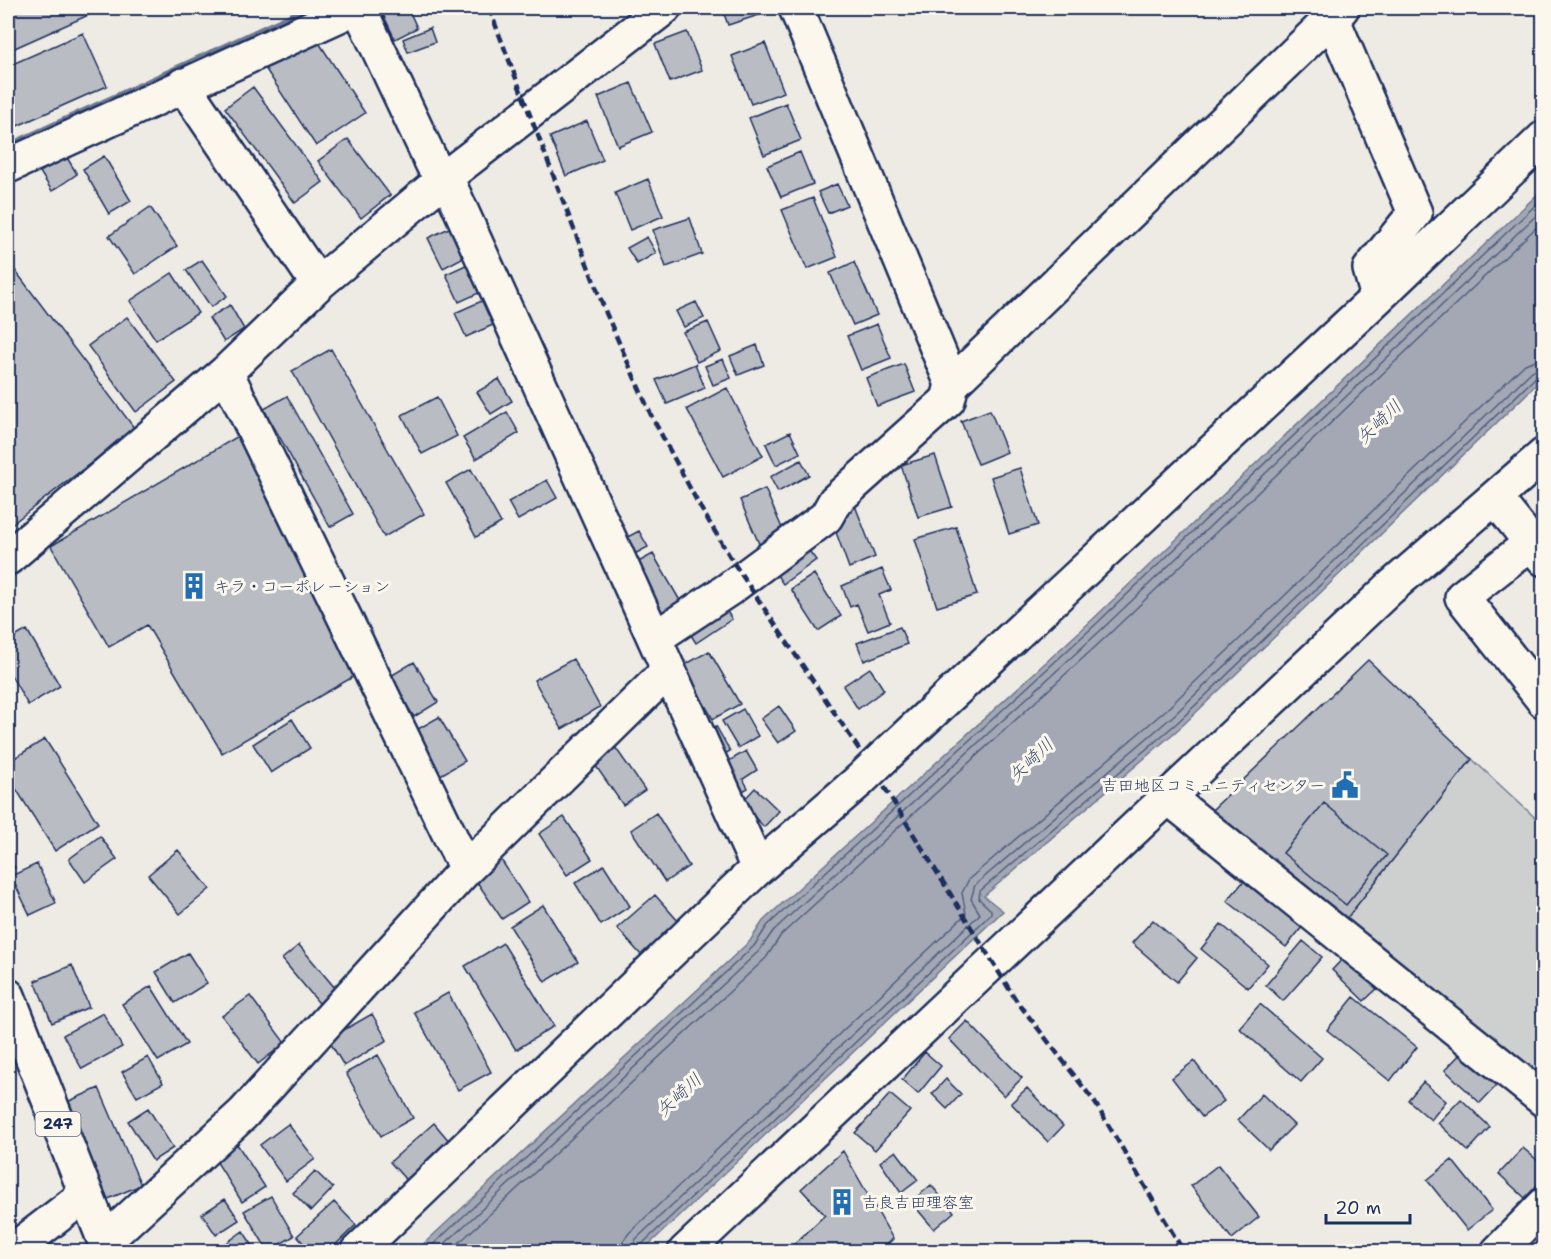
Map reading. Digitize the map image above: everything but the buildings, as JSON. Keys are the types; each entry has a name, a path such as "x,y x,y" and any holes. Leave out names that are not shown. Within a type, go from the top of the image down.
{"main road":[{"path":"8,166 357,8 433,165 446,177 758,868"},
{"path":"8,558 226,372 318,284 446,177 664,8"},
{"path":"803,10 952,384"},
{"path":"655,638 729,590 826,517 835,501 948,399 952,384 1334,10 1415,213 1370,269 1378,297"},
{"path":"183,85 318,284"},
{"path":"357,1251 758,868 859,781 1378,297 1544,138"},
{"path":"226,372 466,869"},
{"path":"685,1251 1390,588 1496,499 1544,455"},
{"path":"1496,499 1538,551 1462,597 1544,701"},
{"path":"107,1246 243,1114 466,869 669,670"},
{"path":"1169,798 1544,1100"},
{"name":"247","path":"8,996 107,1246"},
{"path":"11,1251 85,1195"},
{"path":"1498,1251 1544,1205"}],"shaded area":[{"path":"1472,759 1543,825 1543,1078 1347,918"}],"water":[{"name":"矢崎川","path":"1543,189 1543,378 1182,726 984,896 1003,911 642,1251 416,1251 750,941 763,921 1091,621"}],"waterway":[{"path":"8,147 310,8"}],"railway":[{"path":"489,8 606,313 651,415 699,505 735,565 883,785 1016,1000 1094,1101 1184,1252"}],"place":[{"name":"キラ・コーポレーション","path":"194,586"},
{"name":"吉田地区コミュニティセンター","path":"1345,785"},
{"name":"吉良吉田理容室","path":"842,1202"}]}
